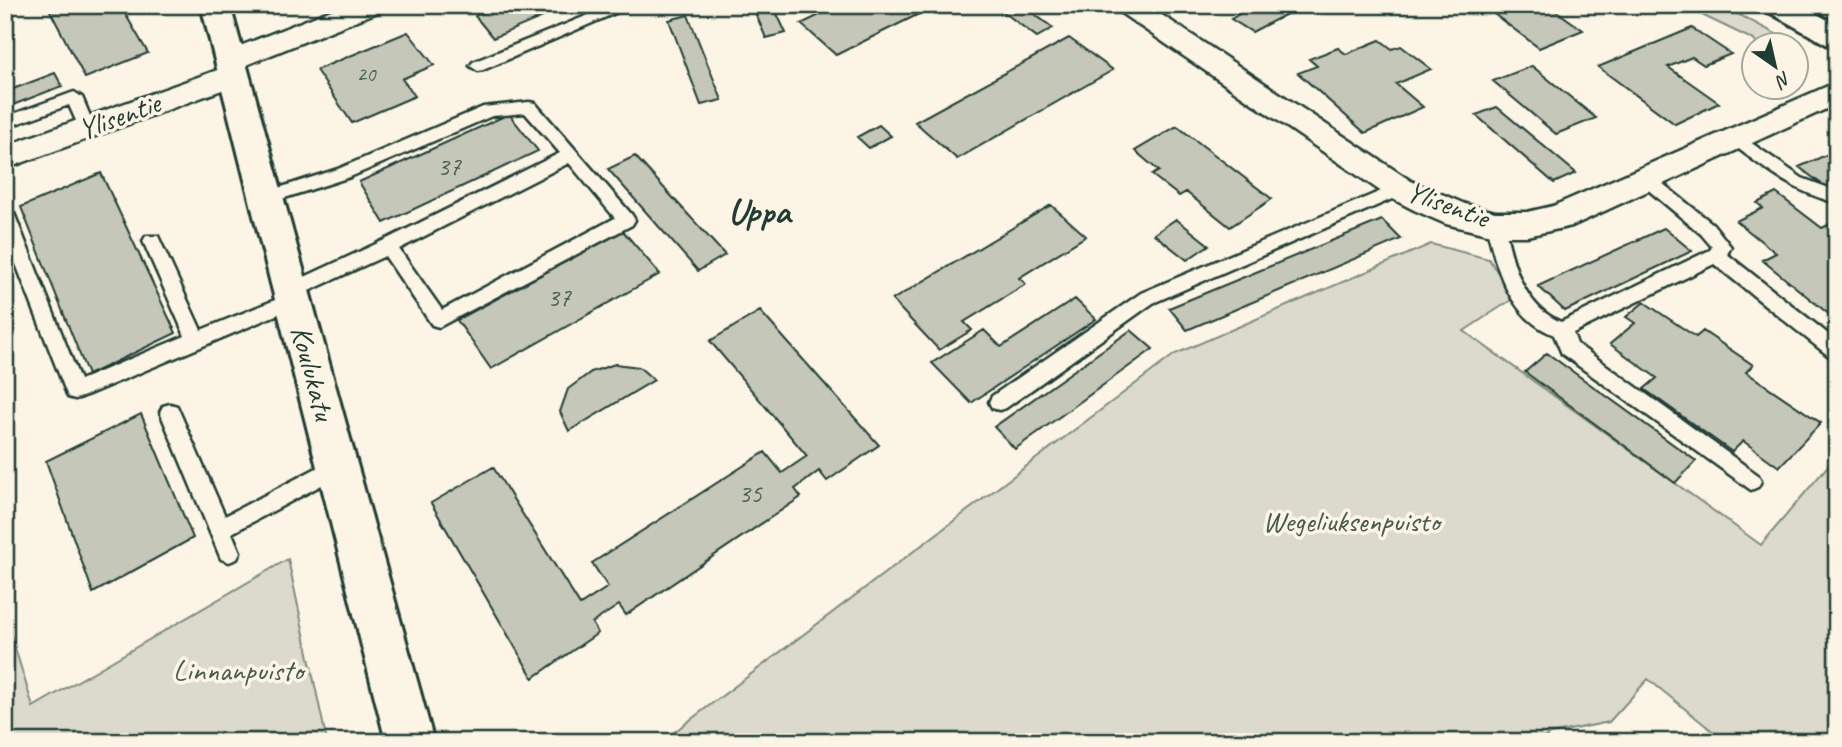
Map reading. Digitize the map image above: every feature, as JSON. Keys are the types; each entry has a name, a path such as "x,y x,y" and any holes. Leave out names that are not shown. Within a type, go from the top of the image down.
{"street":[{"name":"Koulukatu","path":"215,5 410,742"},
{"name":"Ylisentie","path":"5,159 232,68 370,5"},
{"name":"Ylisentie","path":"1128,5 1400,189 1458,215 1495,224 1527,224 1560,217 1837,92"},
{"path":"1777,5 1837,37"}],"lane":[{"path":"478,66 627,5"},
{"path":"5,123 74,97 87,128"},
{"path":"266,198 344,173 489,111 529,107 626,220 439,320 388,246"},
{"path":"1737,139 1795,184 1816,193 1837,197"},
{"path":"5,213 75,391 292,296 571,155"},
{"path":"1562,330 1716,255 1722,247 1707,229 1646,179"},
{"path":"999,402 1147,298 1400,189"},
{"path":"1495,224 1500,246 1519,295 1540,320 1562,330 1569,349 1751,481"},
{"path":"152,241 195,340"},
{"path":"1716,255 1837,352"},
{"path":"170,412 229,552"},
{"path":"220,529 337,467"}],"green space":[{"path":"1681,5 1721,5 1772,32 1741,34"},
{"name":"Wegeliuksenpuisto","path":"1431,244 1489,259 1514,298 1464,331 1761,545 1837,455 1837,742 1726,742 1648,679 1609,722 1550,734 1538,742 661,742 1175,354"},
{"name":"Linnanpuisto","path":"288,559 327,742 5,742 5,615 33,707"}],"building":[{"path":"47,5 120,5 148,53 85,78"},
{"path":"499,5 571,5 493,38 475,16"},
{"path":"752,5 773,5 786,33 766,38"},
{"path":"840,5 937,5 836,55 801,24"},
{"path":"994,5 1022,5 1053,28 1037,37"},
{"path":"1254,5 1304,5 1252,32 1231,19"},
{"path":"1482,5 1548,5 1583,30 1539,48"},
{"path":"688,15 722,100 701,105 669,20"},
{"path":"1692,28 1731,54 1704,65 1692,57 1668,67 1719,103 1675,124 1598,67"},
{"path":"408,32 434,65 402,79 415,96 352,123 316,70"},
{"path":"1069,38 1113,70 957,159 915,122"},
{"path":"1380,40 1392,49 1401,46 1431,69 1396,84 1423,107 1365,133 1298,73 1317,66 1309,59 1338,48 1346,54"},
{"path":"1532,66 1596,118 1556,134 1493,81"},
{"path":"55,73 62,86 5,108 5,92"},
{"path":"1497,107 1576,173 1554,183 1476,115"},
{"path":"509,114 538,151 384,223 359,182"},
{"path":"879,125 891,136 869,148 857,137"},
{"path":"1177,126 1272,199 1230,227 1186,192 1179,196 1152,175 1159,171 1135,151"},
{"path":"1837,150 1837,185 1828,189 1799,167"},
{"path":"635,156 725,255 698,271 608,169"},
{"path":"101,173 176,333 88,375 21,207"},
{"path":"1776,193 1822,228 1830,224 1837,229 1836,320 1762,260 1776,253 1736,221 1763,208 1757,203"},
{"path":"1051,205 1086,236 1019,278 1026,284 964,322 972,330 939,350 892,300"},
{"path":"1176,219 1209,245 1187,260 1154,234"},
{"path":"1382,220 1401,239 1187,330 1169,308"},
{"path":"1664,228 1692,251 1565,311 1538,286"},
{"path":"623,231 660,274 491,369 457,320"},
{"path":"1075,299 1096,319 971,403 932,363 984,330 1001,347"},
{"path":"1644,302 1696,337 1703,331 1753,365 1746,372 1821,423 1779,467 1743,441 1732,452 1644,389 1657,378 1610,344 1635,323 1626,317"},
{"path":"760,311 879,445 827,481 819,471 795,489 801,497 626,615 619,605 592,623 598,633 533,678 431,503 493,467 580,605 608,587 592,563 765,452 782,473 807,456 710,341"},
{"path":"1131,330 1153,349 1015,449 994,427"},
{"path":"1547,353 1696,461 1675,483 1525,372"},
{"path":"615,364 639,367 654,380 569,431 560,412 568,389 591,372"},
{"path":"141,414 193,538 93,593 46,461"}],"district":[{"name":"Uppa","path":"759,210"}]}
